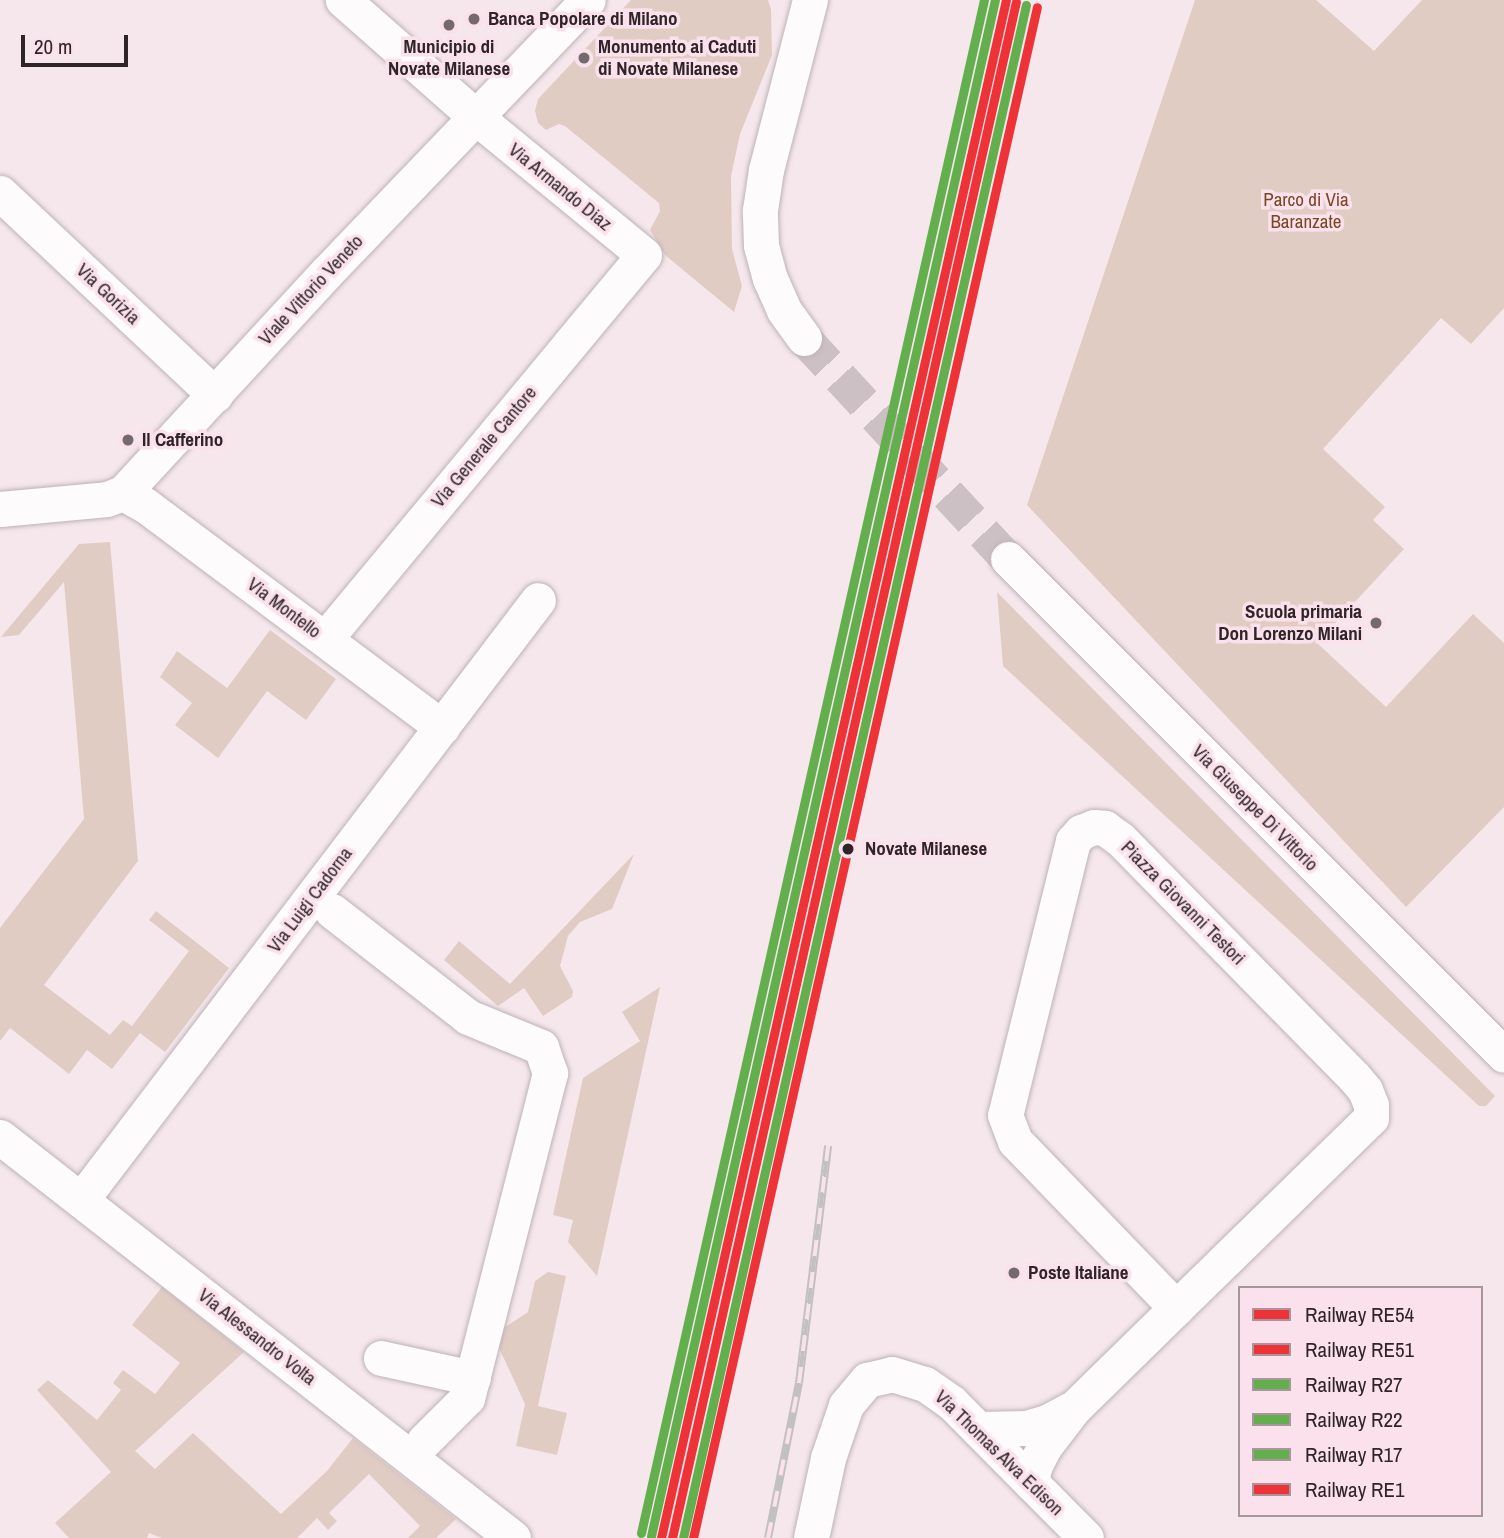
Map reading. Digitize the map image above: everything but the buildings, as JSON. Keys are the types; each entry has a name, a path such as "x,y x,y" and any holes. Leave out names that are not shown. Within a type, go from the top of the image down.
{"street":[{"name":"Via Armando Diaz","path":"343,0 477,118 644,255"},
{"name":"Viale Vittorio Veneto","path":"123,493 326,273 588,0"},
{"path":"791,0 797,25 797,54"},
{"path":"804,338 783,310 770,279 761,245 760,210 766,170 810,0"},
{"name":"Via Gorizia","path":"0,193 215,395"},
{"name":"Via Generale Cantore","path":"325,639 644,255"},
{"path":"0,509 107,499 123,493"},
{"name":"Via Montello","path":"123,493 153,511 442,726"},
{"name":"Via Giuseppe Di Vittorio","path":"1008,559 1504,1055"},
{"name":"Via Luigi Cadorna","path":"81,1200 538,600"},
{"name":"Piazza Giovanni Testori","path":"1031,1483 1034,1466 1044,1447 1074,1408 1371,1118 1371,1105 1365,1090 1354,1077 1120,839 1105,828 1094,827 1082,832 1073,841 1005,1115 1015,1141 1176,1308"},
{"path":"332,911 468,1017 541,1047 549,1068 550,1077 467,1398 424,1441"},
{"name":"Via Alessandro Volta","path":"0,1137 513,1538"},
{"path":"381,1358 473,1378"},
{"name":"Via Thomas Alva Edison","path":"811,1538 828,1458 842,1413 851,1396 867,1380 883,1374 912,1377 952,1403 1086,1538"},
{"name":"Piazza Giovanni Testori","path":"978,1429 1026,1428 1047,1422 1074,1408"}],"green space":[{"path":"631,0 768,0 771,9 772,55 740,134 731,176 732,249 742,286 734,312 665,255 650,230 660,211 659,203 565,126 559,124 546,130 538,123 535,111 538,99"},
{"name":"Parco di Via Baranzate","path":"1195,0 1316,0 1374,51 1422,0 1504,0 1504,308 1471,344 1441,318 1323,449 1385,507 1373,520 1404,549 1317,643 1386,707 1473,614 1504,643 1504,807 1406,907 1027,505"},
{"path":"110,542 138,861 44,985 110,1035 123,1020 132,1026 189,951 149,920 156,911 229,968 165,1052 140,1033 112,1069 87,1050 69,1074 10,1028 0,1041 0,928 84,819 64,582 19,635 1,637 79,544"},
{"path":"997,592 1495,1096 1486,1106 1479,1106 1003,666"},
{"path":"270,630 336,679 306,720 267,691 218,758 175,725 192,703 160,677 177,651 227,688"},
{"path":"634,854 612,909 580,922 568,936 560,966 573,991 572,997 543,1016 524,988 498,1006 444,960 459,941 510,984"},
{"path":"660,987 597,1276 568,1242 573,1220 553,1215 583,1078 640,1041 622,1012"},
{"path":"548,1272 566,1276 538,1406 567,1413 557,1455 516,1446 525,1404 493,1335 528,1312 535,1281"},
{"path":"162,1287 244,1352 135,1451 155,1469 193,1433 281,1514 327,1471 353,1438 456,1519 436,1538 408,1538 420,1526 369,1474 329,1513 337,1521 328,1530 317,1518 297,1538 162,1538 149,1533 147,1538 69,1538 55,1523 111,1472 37,1390 48,1380 97,1420 121,1390 113,1383 123,1370 155,1394 180,1363 132,1325"}],"tunnel":[{"path":"804,338 1008,559"}],"railway":[{"path":"768,1538 799,1383 828,1146"}],"rail line":[{"name":"R17","path":"641,1533 984,0"},
{"name":"R27","path":"651,1536 995,0"},
{"name":"RE54","path":"661,1538 1006,0"},
{"name":"RE51","path":"672,1538 1016,2"},
{"name":"R22","path":"683,1538 1026,5"},
{"name":"RE1","path":"693,1538 1037,7"}],"place":[{"name":"Banca Popolare di Milano","path":"474,19"},
{"name":"Municipio di Novate Milanese","path":"449,25"},
{"name":"Monumento ai Caduti di Novate Milanese","path":"584,58"},
{"name":"Il Cafferino","path":"128,440"},
{"name":"Scuola primaria Don Lorenzo Milani","path":"1376,623"},
{"name":"Novate Milanese","path":"848,849"},
{"name":"Poste Italiane","path":"1014,1273"}]}
